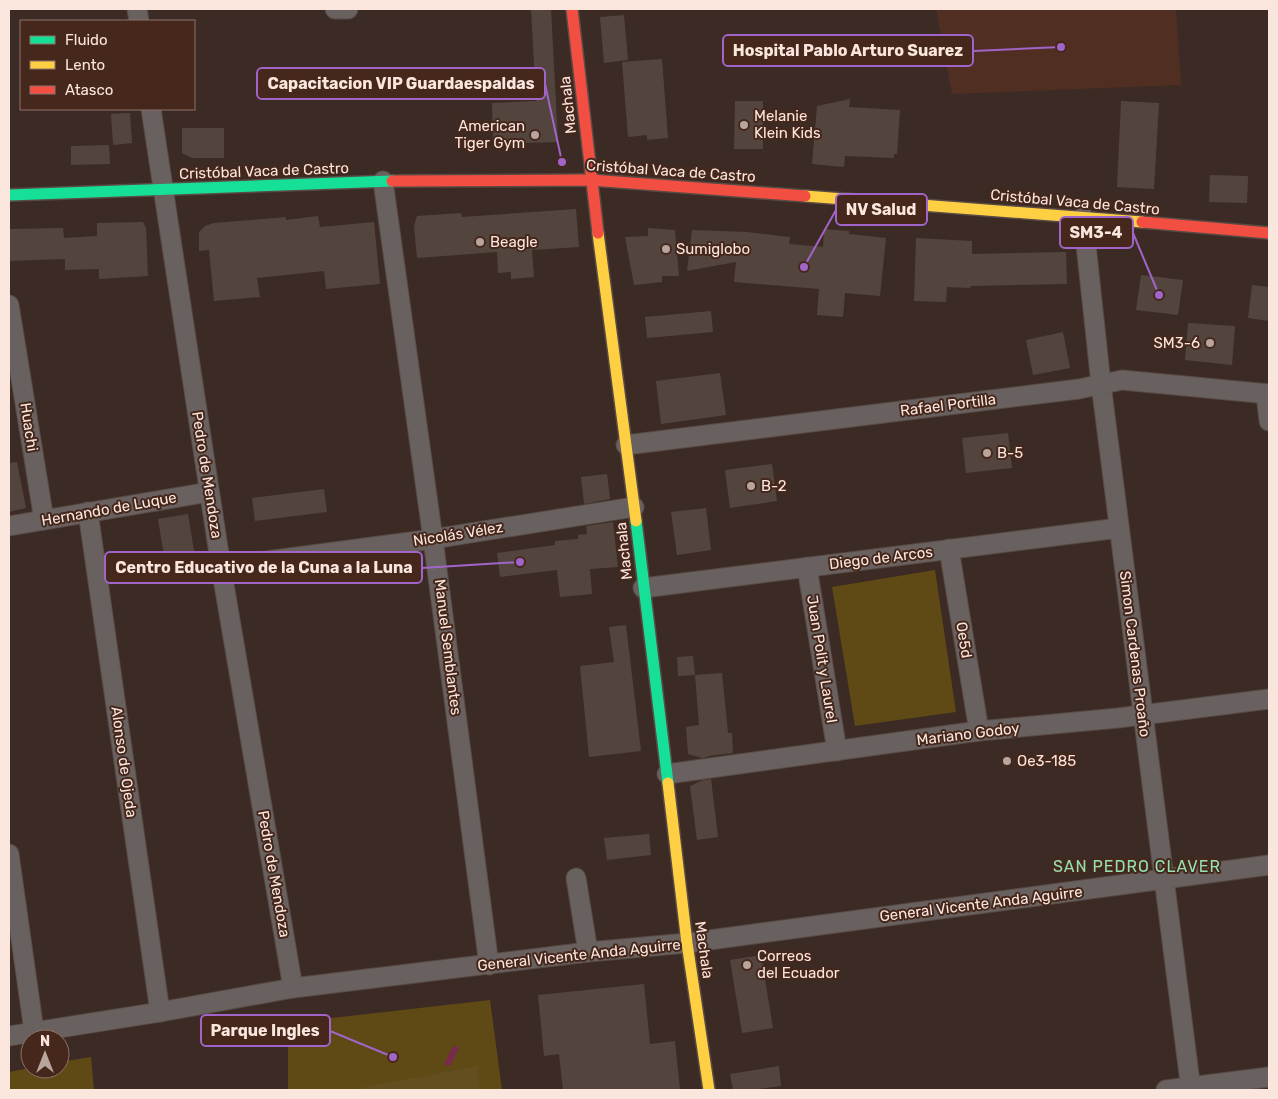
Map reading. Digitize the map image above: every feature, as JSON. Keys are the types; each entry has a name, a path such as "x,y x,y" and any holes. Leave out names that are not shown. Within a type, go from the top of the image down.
{"main road":[{"name":"Machala","path":"572,9 591,180 634,507 687,943 709,1090"},
{"name":"Cristóbal Vaca de Castro","path":"9,195 383,181 591,180 1269,233"}],"street":[{"path":"335,9 348,9"},
{"name":"Pedro de Mendoza","path":"151,110 221,567 293,988"},
{"name":"Manuel Semblantes","path":"383,181 434,538 489,965"},
{"name":"Simon Cardenas Proaño","path":"1083,217 1101,384 1191,1089"},
{"name":"Huachi","path":"9,305 44,520"},
{"name":"Rafael Portilla","path":"626,445 1080,389 1122,380 1268,394"},
{"path":"1268,394 1269,421"},
{"name":"Hernando de Luque","path":"9,526 209,492"},
{"name":"Nicolás Vélez","path":"221,567 434,538 634,507"},
{"name":"Alonso de Ojeda","path":"88,512 160,1012"},
{"name":"Diego de Arcos","path":"643,588 1119,528"},
{"name":"Oe5d","path":"949,549 979,731"},
{"name":"Juan Polit y Laurel","path":"807,567 837,751"},
{"name":"Mariano Godoy","path":"667,774 979,731 1143,715 1269,699"},
{"path":"9,854 34,1029"},
{"name":"General Vicente Anda Aguirre","path":"47,1029 160,1012 293,988 588,952 687,943 1269,865"},
{"path":"576,878 588,952"},
{"path":"1166,1090 1191,1089 1269,1077"}],"shaded area":[{"path":"936,9 1176,9 1181,85 952,94"},
{"path":"935,570 956,712 855,726 832,587"},
{"path":"490,1000 502,1090 288,1090 288,1023"},
{"path":"91,1057 94,1090 9,1090 9,1072 20,1070 20,1079 70,1079 70,1060"},
{"path":"477,1066 480,1090 349,1090"}],"building":[{"path":"531,9 551,9 558,142 493,144 492,103 536,101"},
{"path":"624,15 628,60 604,63 600,17"},
{"path":"662,59 668,138 647,140 647,135 628,137 622,62"},
{"path":"850,99 849,107 900,110 897,154 894,154 894,158 845,156 844,167 812,164 817,106"},
{"name":"Melanie Klein Kids","path":"735,101 763,101 763,149 734,149"},
{"path":"1121,101 1159,103 1154,189 1117,187"},
{"path":"130,113 132,143 113,145 111,114"},
{"path":"182,128 224,128 224,158 192,158 182,153"},
{"path":"109,145 110,164 71,165 71,146"},
{"path":"1210,175 1248,176 1247,203 1209,202"},
{"path":"576,209 579,247 532,250 534,277 511,279 511,272 498,273 497,252 417,258 414,226 417,216 461,213 462,217"},
{"path":"318,216 320,227 374,222 380,284 326,289 324,271 257,278 260,297 214,301 209,250 199,251 199,232 205,226 214,223 286,217 286,220"},
{"path":"143,222 146,228 148,276 99,279 99,269 65,270 65,259 9,261 9,229 63,228 64,238 97,236 97,223"},
{"path":"648,228 675,230 679,276 662,276 662,282 634,285 625,237 648,236"},
{"path":"824,229 849,231 849,234 886,238 880,296 845,293 843,317 817,315 819,289 734,282 736,262 687,271 692,230 747,232 790,237 789,244 823,247"},
{"path":"916,238 972,241 972,254 1066,252 1067,284 971,286 970,288 947,287 946,302 914,301"},
{"path":"1141,275 1183,280 1178,315 1136,310"},
{"path":"1252,285 1269,287 1269,321 1248,318"},
{"path":"711,311 713,332 647,338 645,317"},
{"name":"SM3-6","path":"1188,323 1235,326 1232,365 1185,360"},
{"path":"1063,332 1070,368 1033,375 1026,340"},
{"path":"720,373 726,415 661,424 656,381"},
{"name":"B-5","path":"1008,433 1012,468 966,473 962,438"},
{"path":"17,462 26,508 9,512 9,463"},
{"name":"B-2","path":"772,464 777,501 730,508 725,470"},
{"path":"607,474 610,499 584,504 581,477"},
{"path":"324,489 327,512 255,521 252,498"},
{"path":"706,508 711,550 677,555 671,512"},
{"path":"188,514 195,557 165,562 158,519"},
{"path":"613,522 618,567 590,569 592,594 560,597 557,570 500,577 497,553 555,545 555,541 578,539 578,535 587,534 586,526"},
{"path":"626,625 641,751 589,757 580,666 614,662 609,627"},
{"path":"693,656 695,675 678,676 677,657"},
{"path":"722,673 728,733 732,733 733,753 702,758 688,754 686,727 699,725 695,675"},
{"path":"711,779 718,837 697,840 690,786 703,780"},
{"path":"649,834 651,855 607,860 604,838"},
{"path":"761,955 773,1028 742,1033 730,960"},
{"path":"644,984 650,1044 675,1041 680,1090 563,1090 559,1054 544,1056 538,995"},
{"path":"779,1066 781,1086 733,1090 730,1074"}],"waterway":[{"path":"448,1063 455,1049"}],"traffic: fast":[{"path":"9,195 392,181"},
{"path":"636,521 668,783"}],"traffic: slow":[{"path":"805,196 1142,222"},
{"path":"598,233 636,521"},
{"path":"668,783 687,943 709,1090"}],"traffic: jam":[{"path":"572,9 598,233"},
{"path":"392,181 591,180 805,196"},
{"path":"1142,222 1269,233"}],"place":[{"name":"Hospital Pablo Arturo Suarez","path":"1061,47"},
{"name":"Melanie Klein Kids","path":"744,125"},
{"name":"American Tiger Gym","path":"535,135"},
{"name":"Capacitacion VIP Guardaespaldas","path":"562,162"},
{"name":"Beagle","path":"480,242"},
{"name":"Sumiglobo","path":"666,249"},
{"name":"NV Salud","path":"804,267"},
{"name":"SM3-4","path":"1159,295"},
{"name":"SM3-6","path":"1210,343"},
{"name":"B-5","path":"987,453"},
{"name":"B-2","path":"751,486"},
{"name":"Centro Educativo de la Cuna a la Luna","path":"520,562"},
{"name":"Oe3-185","path":"1007,761"},
{"name":"Correos del Ecuador","path":"747,965"},
{"name":"Parque Ingles","path":"393,1057"}],"district":[{"name":"SAN PEDRO CLAVER","path":"1137,866"}]}
